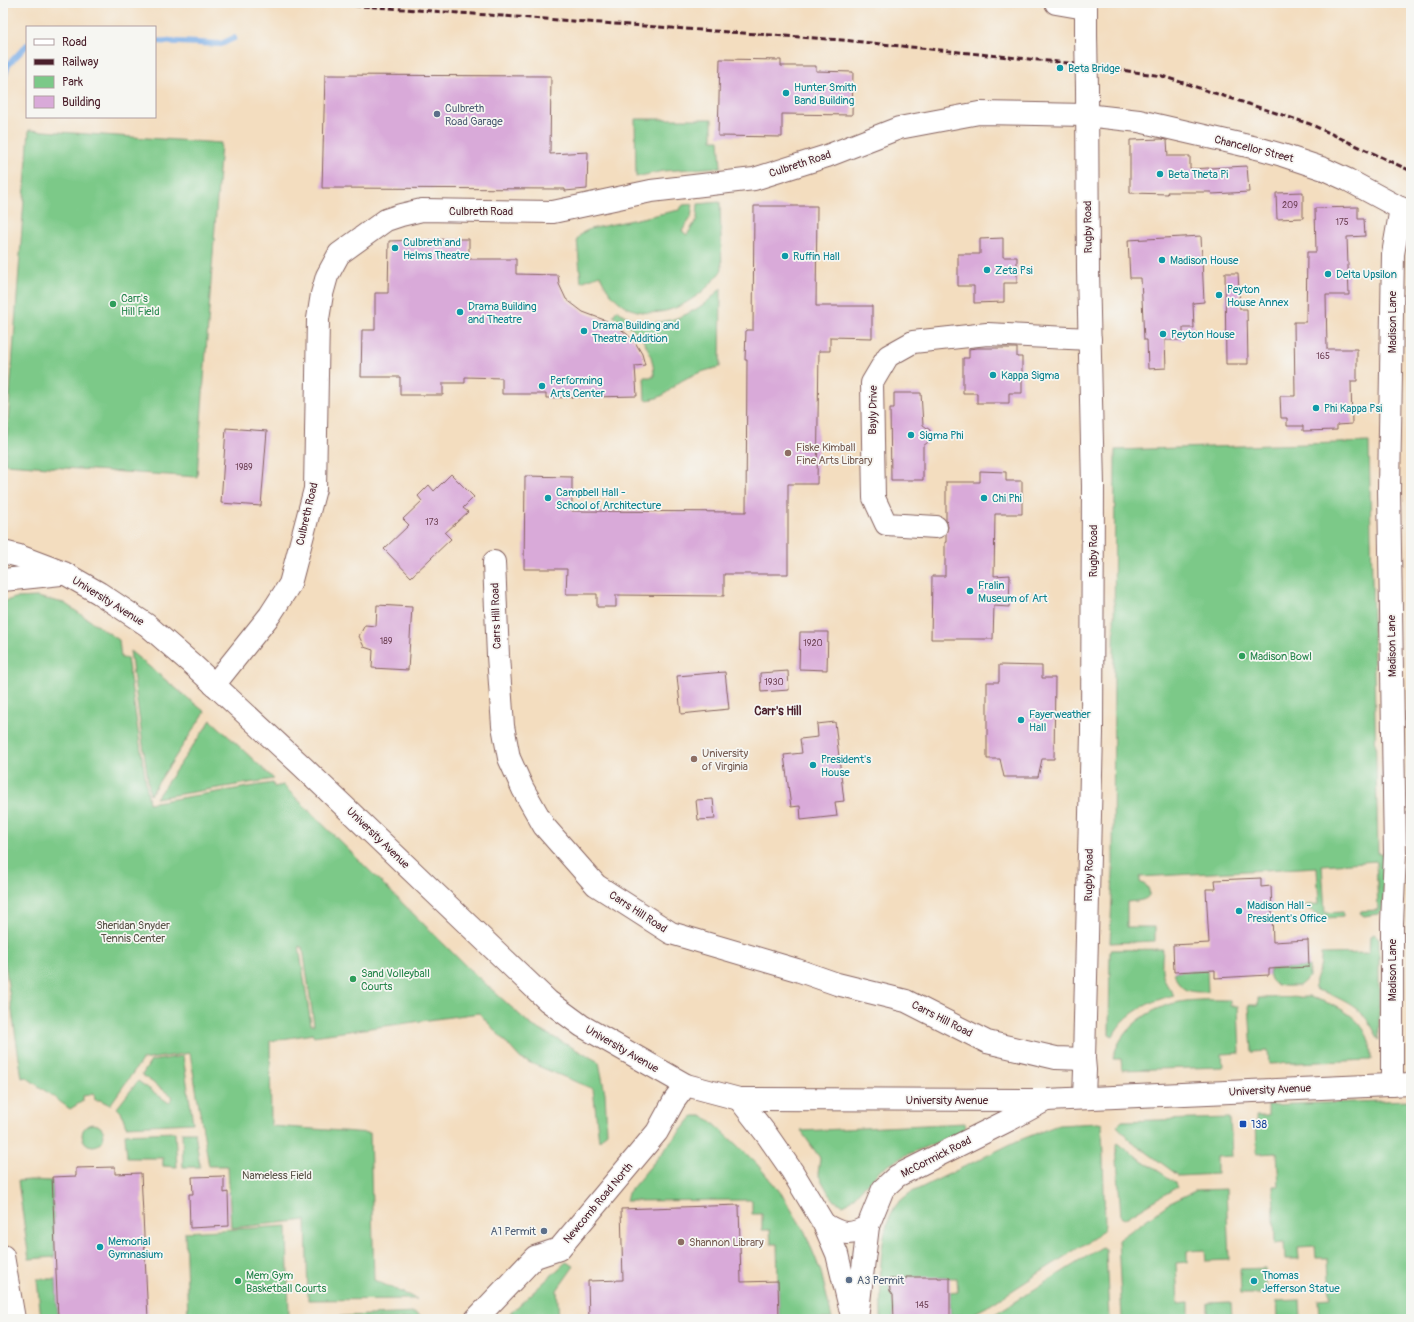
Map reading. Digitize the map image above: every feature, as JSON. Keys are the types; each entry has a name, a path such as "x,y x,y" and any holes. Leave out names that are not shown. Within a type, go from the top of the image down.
{"street":[{"path":"1056,3 1086,6"},
{"name":"Rugby Road","path":"1084,1098 1086,1070 1084,1059 1092,733 1093,486 1086,115 1086,6"},
{"name":"Culbreth Road","path":"214,685 270,615 290,584 316,489 318,327 322,294 327,276 339,254 386,220 422,210 553,212 651,191 754,179 827,156 899,128 979,113 1086,115"},
{"name":"Chancellor Street","path":"1086,115 1139,121 1282,155 1324,169 1406,211"},
{"name":"Madison Lane","path":"1401,1085 1392,923 1395,854 1389,489 1393,254 1406,211"},
{"name":"Bayly Drive","path":"936,527 886,524 874,498 872,383 888,356 913,342 987,334 1090,339"},
{"name":"University Avenue","path":"3,552 19,556 64,573 99,593 147,625 302,766 548,1002 582,1026 686,1085 739,1099 1046,1100 1401,1085"},
{"name":"Carrs Hill Road","path":"494,562 503,726 509,758 544,826 596,885 671,933 797,970 837,984 906,1001 987,1042 1056,1058 1084,1059"},
{"path":"3,580 64,573"},
{"name":"Newcomb Road North","path":"476,1319 535,1258 559,1249 657,1132 674,1101 686,1085"},
{"path":"739,1099 788,1165 824,1224 837,1254 853,1319"},
{"name":"McCormick Road","path":"857,1319 868,1226 883,1189 897,1176 1046,1100"},
{"path":"824,1224 839,1233 860,1231 868,1226"},
{"path":"3,1256 14,1319"}],"green space":[{"path":"635,119 712,119 712,140 719,140 721,167 663,171 636,177"},
{"name":"Carr's Hill Field","path":"29,130 221,143 197,477 5,464"},
{"path":"720,202 722,270 703,291 682,305 654,313 641,312 629,308 618,301 608,290 600,275 581,282 577,239 582,233 590,229 679,210 683,205 693,204 691,218 682,231 687,235 697,219 698,204"},
{"path":"721,288 720,367 693,375 678,383 660,397 645,400 644,377 654,377 651,357 648,348 637,333 630,326 613,316 617,310 630,318 658,322 686,314 700,307"},
{"path":"1369,442 1378,854 1385,853 1383,910 1378,914 1364,916 1360,913 1361,911 1378,910 1376,861 1322,865 1325,913 1343,912 1343,917 1325,918 1306,908 1306,905 1319,904 1317,867 1140,877 1140,882 1147,886 1149,895 1144,899 1127,902 1127,927 1155,927 1155,941 1110,943 1113,873 1115,450"},
{"path":"37,597 64,603 119,640 121,658 127,658 149,803 273,783 274,787 283,785 467,967 531,1025 599,1062 605,1093 607,1132 599,1141 593,1089 521,1059 479,1013 313,1036 313,1034 270,1041 271,1126 370,1133 374,1280 417,1299 308,1300 306,1220 231,1228 228,1166 209,1166 190,1053 142,1060 110,1105 100,1100 95,1100 94,1094 83,1096 83,1101 70,1109 26,1077 22,1078 3,951 3,602 15,598","holes":["299,946 303,948 314,1025 311,1025"]},
{"path":"130,651 205,712 150,795"},
{"path":"211,720 274,779 156,798"},
{"path":"1374,934 1379,938 1379,1040 1366,1018 1355,1008 1330,994 1315,989 1321,954 1369,953 1370,937"},
{"path":"1163,949 1162,974 1174,995 1139,1009 1124,1021 1113,1036 1109,1034 1110,950"},
{"path":"1309,967 1309,977 1299,986 1282,986 1271,980 1269,969"},
{"path":"1207,970 1208,992 1196,992 1182,988 1176,979 1174,972"},
{"path":"1309,997 1336,1007 1353,1017 1360,1024 1369,1041 1371,1048 1371,1060 1269,1064 1268,1051 1252,1052 1249,1005 1258,1005 1258,998"},
{"path":"1230,1000 1230,1006 1238,1006 1240,1053 1222,1054 1223,1067 1122,1070 1121,1059 1113,1059 1116,1048 1129,1029 1148,1014 1180,1002"},
{"path":"183,1056 193,1123 126,1126 121,1112 117,1108 138,1081 169,1103 173,1097 142,1075 151,1061"},
{"path":"1411,1100 1411,1319 1319,1319 1318,1299 1330,1298 1328,1258 1316,1258 1315,1246 1298,1247 1299,1259 1285,1259 1284,1243 1275,1244 1273,1186 1279,1186 1277,1153 1257,1154 1256,1116 1268,1116 1268,1105"},
{"path":"693,1116 701,1116 710,1120 756,1163 781,1193 805,1232 821,1272 832,1319 779,1319 777,1244 771,1244 770,1230 762,1230 762,1214 752,1214 752,1200 626,1201 628,1193"},
{"path":"1230,1118 1232,1156 1217,1157 1217,1174 1179,1176 1130,1140 1117,1126 1122,1121"},
{"path":"965,1123 964,1131 904,1156 882,1169 849,1202 843,1205 835,1201 828,1192 818,1174 820,1158 801,1131"},
{"path":"89,1124 97,1124 104,1131 104,1139 97,1146 89,1146 82,1139 82,1131"},
{"path":"1102,1124 1105,1224 1104,1229 1098,1235 990,1305 971,1315 950,1315 950,1293 958,1292 957,1278 906,1277 906,1279 889,1282 890,1291 893,1295 894,1319 881,1319 881,1259 883,1243 891,1214 898,1203 910,1193 1017,1141 1058,1125"},
{"path":"175,1132 177,1167 163,1166 163,1158 127,1158 125,1134"},
{"path":"182,1132 195,1132 200,1167 183,1167"},
{"path":"1118,1143 1175,1182 1177,1187 1124,1219 1121,1217 1116,1144"},
{"path":"18,1181 52,1181 55,1257 29,1259"},
{"path":"1226,1189 1229,1260 1206,1261 1205,1250 1187,1251 1187,1262 1176,1263 1178,1304 1189,1303 1189,1319 1122,1319 1118,1240 1168,1204 1197,1190"},
{"name":"Mem Gym Basketball Courts","path":"287,1226 289,1319 188,1319 185,1232"},
{"path":"1102,1247 1106,1249 1109,1319 990,1319 995,1314"},
{"path":"566,1262 574,1266 557,1290 559,1318 589,1316 589,1319 504,1319"},
{"path":"1266,1268 1266,1294 1241,1294 1240,1269"},
{"path":"37,1279 56,1279 58,1319 41,1319"},
{"path":"1300,1300 1301,1319 1278,1319 1277,1301"},
{"path":"1231,1302 1232,1319 1208,1319 1208,1303"},
{"path":"414,1313 425,1319 306,1319 306,1318"}],"building":[{"name":"Hunter Smith Band Building","path":"720,59 781,60 781,66 816,66 816,71 853,72 852,115 782,114 782,137 718,136"},
{"name":"Culbreth Road Garage","path":"325,75 551,76 550,154 588,152 587,189 565,191 565,189 322,188"},
{"name":"Beta Theta Pi","path":"1130,140 1167,140 1168,156 1190,156 1190,169 1247,166 1249,192 1212,194 1211,192 1167,192 1168,194 1130,193"},
{"path":"1303,192 1303,218 1277,219 1276,193"},
{"name":"Campbell Hall - School of Architecture","path":"754,206 817,206 816,306 872,306 872,338 830,337 830,351 819,351 817,484 788,484 788,574 724,574 724,596 616,595 616,607 597,607 597,594 566,594 567,569 524,569 525,476 572,477 572,511 746,512 747,360 745,360 746,330 753,330"},
{"path":"1358,207 1358,219 1364,219 1365,236 1347,237 1349,295 1326,295 1327,349 1357,349 1357,381 1351,381 1352,424 1337,425 1337,430 1303,431 1303,426 1287,426 1287,418 1281,418 1280,396 1295,396 1294,322 1306,322 1307,252 1316,252 1315,208"},
{"path":"1201,236 1204,302 1193,303 1194,328 1183,328 1183,340 1165,340 1166,368 1148,369 1147,340 1144,340 1141,278 1130,278 1128,240"},
{"name":"Zeta Psi","path":"1003,238 1003,257 1017,257 1017,283 1004,283 1004,302 974,303 974,286 958,286 958,254 980,254 980,239"},
{"name":"Drama Building and Theatre","path":"469,239 469,259 516,259 516,274 558,275 559,284 566,299 583,312 618,327 635,342 642,354 645,365 635,366 637,396 546,398 546,394 502,394 502,378 465,377 465,383 443,383 443,395 400,395 400,377 361,377 362,330 375,330 375,293 388,293 389,241"},
{"path":"1225,273 1238,273 1240,309 1247,309 1248,364 1226,364"},
{"name":"Kappa Sigma","path":"1017,348 1017,357 1022,357 1022,393 1009,393 1009,403 977,403 977,393 963,393 963,358 969,358 969,349"},
{"name":"Sigma Phi","path":"894,393 921,393 923,425 930,430 932,439 923,446 923,480 891,480 890,408 894,408"},
{"path":"226,428 267,431 261,506 221,503"},
{"path":"980,471 1006,472 1006,481 1022,481 1022,514 995,514 994,576 1010,575 1009,607 994,606 993,639 931,639 932,576 945,576 945,542 948,527 946,520 946,482 980,482"},
{"path":"451,474 474,497 463,508 468,512 445,533 451,539 411,577 384,549 409,525 403,519 422,501 418,496 429,485 434,491"},
{"path":"377,605 412,607 408,670 372,668 373,650 364,647 359,636 365,625 376,626"},
{"path":"800,632 828,632 827,670 799,669"},
{"name":"Fayerweather Hall","path":"999,665 1042,666 1042,678 1055,678 1054,759 1042,759 1038,777 1004,777 1000,759 987,759 987,682 999,682"},
{"path":"788,671 789,690 761,692 760,673"},
{"path":"725,672 729,709 681,714 677,676"},
{"name":"President's House","path":"835,722 844,801 835,802 837,816 801,820 800,806 791,807 784,755 802,753 800,739 818,737 817,724"},
{"path":"713,799 715,819 698,820 696,800"},
{"name":"Madison Hall - President's Office","path":"1261,878 1261,887 1271,886 1273,942 1308,940 1309,967 1269,969 1269,975 1215,978 1215,970 1174,972 1173,945 1209,943 1206,889 1216,889 1215,880"},
{"name":"Memorial Gymnasium","path":"115,1167 115,1174 141,1173 148,1319 58,1319 52,1177 76,1176 76,1168"},
{"path":"224,1176 224,1193 228,1192 229,1226 190,1228 189,1194 193,1194 192,1177"},
{"name":"Shannon Library","path":"739,1205 741,1282 778,1281 779,1319 589,1319 588,1281 623,1280 621,1209"},
{"path":"906,1277 950,1278 950,1319 894,1319 893,1295 890,1291 889,1279 906,1279"}],"waterway":[{"path":"156,41 221,44 234,38"},
{"path":"3,82 8,65 26,46"}],"railway":[{"path":"318,3 842,40 1087,65 1162,76 1310,124 1411,171"}],"place":[{"name":"Beta Bridge","path":"1060,68"},
{"name":"Hunter Smith Band Building","path":"786,93"},
{"name":"Culbreth Road Garage","path":"437,114"},
{"name":"Beta Theta Pi","path":"1160,174"},
{"name":"Culbreth and Helms Theatre","path":"395,248"},
{"name":"Ruffin Hall","path":"785,256"},
{"name":"Madison House","path":"1162,260"},
{"name":"Zeta Psi","path":"987,270"},
{"name":"Delta Upsilon","path":"1328,274"},
{"name":"Peyton House Annex","path":"1219,295"},
{"name":"Carr's Hill Field","path":"113,304"},
{"name":"Drama Building and Theatre","path":"460,312"},
{"name":"Drama Building and Theatre Addition","path":"584,331"},
{"name":"Peyton House","path":"1163,334"},
{"name":"Kappa Sigma","path":"993,375"},
{"name":"Performing Arts Center","path":"542,386"},
{"name":"Phi Kappa Psi","path":"1316,408"},
{"name":"Sigma Phi","path":"911,435"},
{"name":"Fiske Kimball Fine Arts Library","path":"788,453"},
{"name":"Campbell Hall - School of Architecture","path":"548,498"},
{"name":"Chi Phi","path":"984,498"},
{"name":"Fralin Museum of Art","path":"970,591"},
{"name":"Madison Bowl","path":"1242,656"},
{"name":"Fayerweather Hall","path":"1021,720"},
{"name":"University of Virginia","path":"694,759"},
{"name":"President's House","path":"813,765"},
{"name":"Madison Hall - President's Office","path":"1239,911"},
{"name":"Sand Volleyball Courts","path":"353,979"},
{"name":"138","path":"1243,1124"},
{"name":"A1 Permit","path":"544,1231"},
{"name":"Shannon Library","path":"681,1242"},
{"name":"Memorial Gymnasium","path":"100,1247"},
{"name":"A3 Permit","path":"849,1280"},
{"name":"Mem Gym Basketball Courts","path":"238,1281"},
{"name":"Thomas Jefferson Statue","path":"1254,1281"}],"district":[{"name":"Carr's Hill","path":"778,711"}],"park label":[{"name":"Sheridan Snyder Tennis Center","path":"133,931"},
{"name":"Nameless Field","path":"277,1175"}]}
